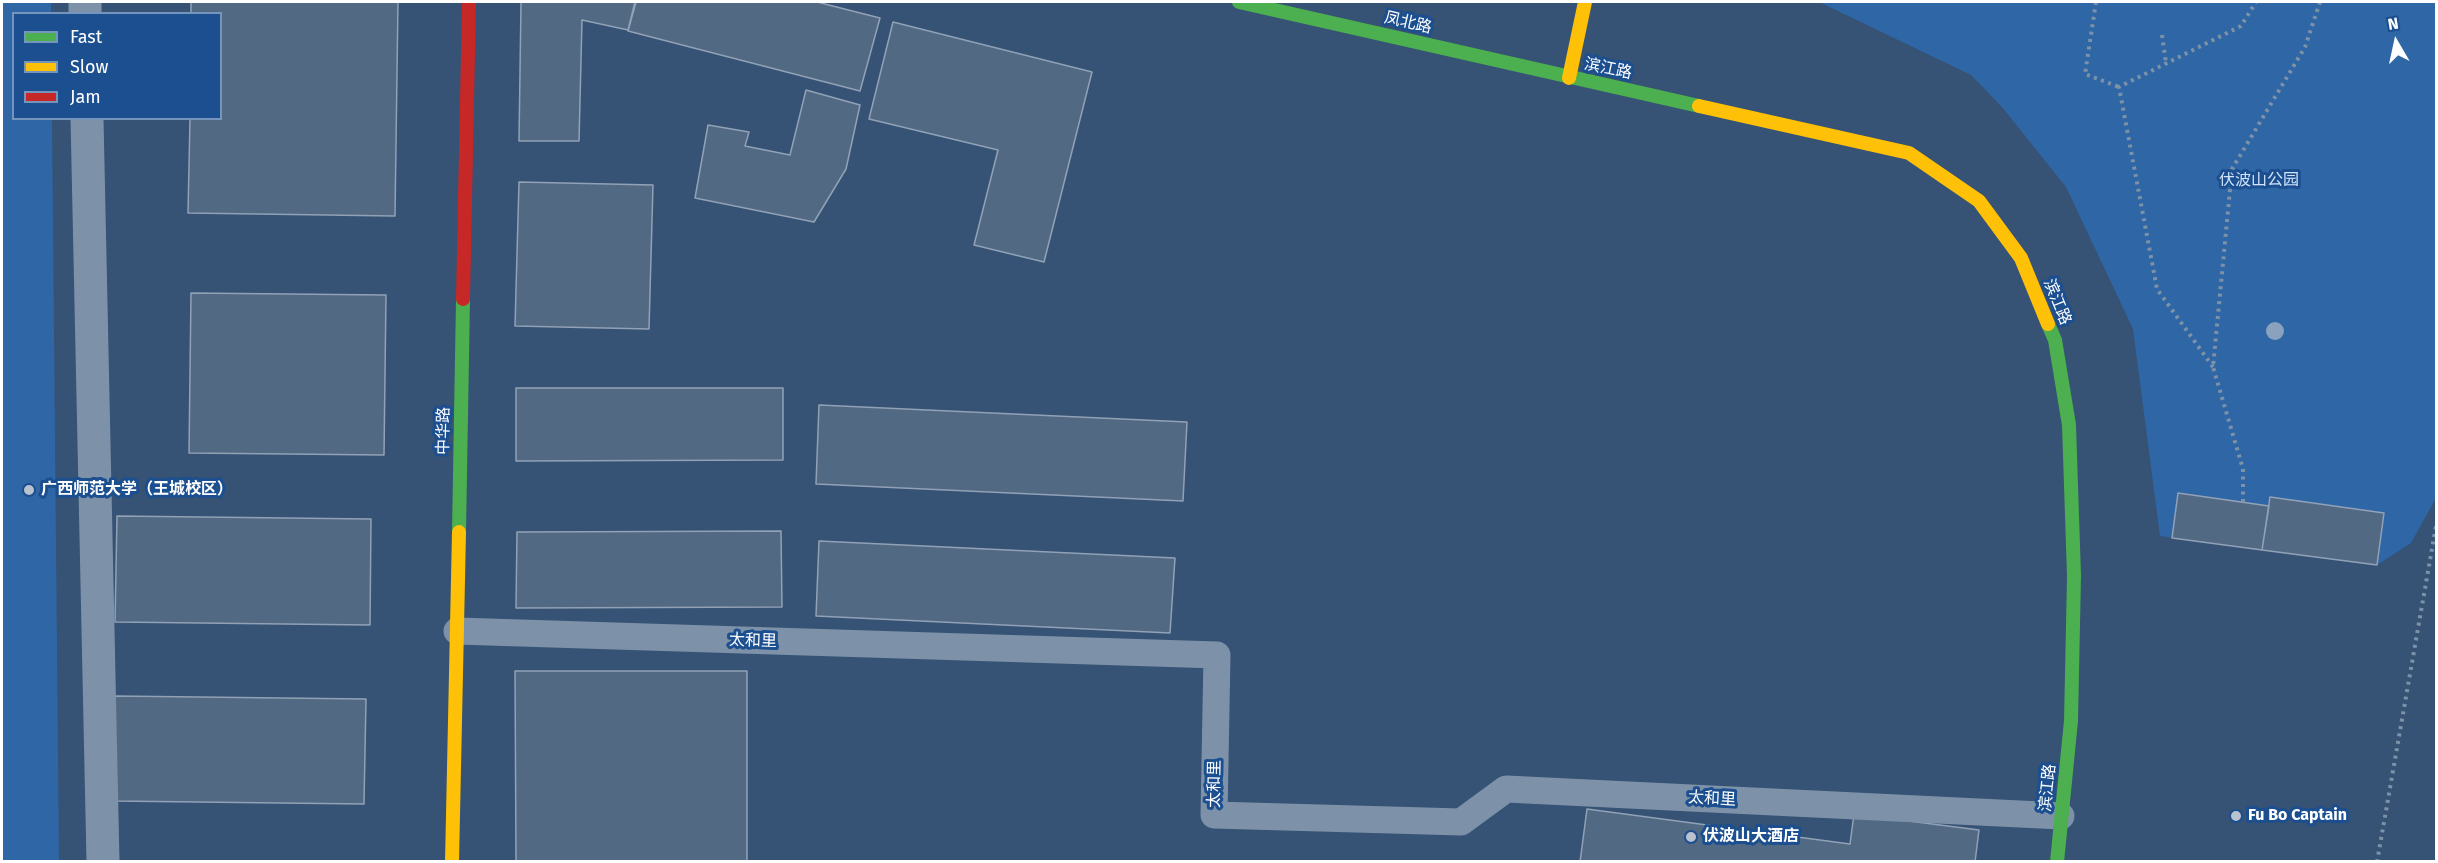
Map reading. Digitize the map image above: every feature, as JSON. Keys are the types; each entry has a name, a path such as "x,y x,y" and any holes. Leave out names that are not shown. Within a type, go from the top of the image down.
{"main road":[{"name":"中华路","path":"452,861 469,2"},
{"name":"凤北路","path":"1239,2 1569,78"},
{"path":"1569,78 1585,2"},
{"name":"滨江路","path":"1569,78 1909,153 1979,201 2021,258 2055,340 2069,425 2074,645 2071,721 2057,861"}],"street":[{"path":"87,120 104,861"}],"lane":[{"name":"太和里","path":"457,632 1217,655 1214,815 1461,822 1506,789 2061,816"}],"path":[{"path":"2096,2 2085,74 2119,87 2241,26 2256,2"},
{"path":"2213,367 2232,169 2305,47 2320,2"},
{"path":"2162,35 2166,63"},
{"path":"2119,87 2157,289 2213,367 2243,469 2243,502"},
{"path":"2377,861 2436,526"}],"green space":[{"name":"广西师范大学（王城校区）","path":"2,2 51,2 51,12 12,12 12,120 52,120 59,861 2,861"},
{"name":"伏波山公园","path":"1819,2 2436,2 2436,498 2411,543 2377,565 2160,536 2133,329 2066,187 2002,107 1971,75"}],"building":[{"path":"191,2 398,2 395,216 188,213 190,120 222,120 222,12 191,12"},
{"path":"521,2 635,2 628,30 582,20 579,141 519,141"},
{"path":"636,2 817,2 880,18 860,91 628,31"},
{"path":"893,22 1092,72 1044,262 974,245 998,150 869,119"},
{"path":"806,90 860,105 846,169 814,222 695,198 708,125 749,132 745,146 790,155"},
{"path":"519,182 653,185 649,329 515,326"},
{"path":"191,293 386,295 384,455 189,453"},
{"path":"516,388 783,388 783,460 516,461"},
{"path":"819,405 1187,422 1183,501 816,484"},
{"path":"2178,493 2269,506 2262,550 2172,538"},
{"path":"2270,497 2384,513 2377,565 2262,550"},
{"path":"117,516 371,519 370,625 115,622"},
{"path":"781,531 782,607 516,608 517,532"},
{"path":"819,541 1175,558 1170,633 816,616"},
{"path":"515,671 747,671 747,862 516,862"},
{"path":"115,696 366,699 364,804 113,801"},
{"name":"伏波山大酒店","path":"1587,809 1850,844 1854,814 1979,830 1975,862 1580,862"}],"traffic: fast":[{"path":"1239,2 1699,106"},
{"path":"459,532 463,299"},
{"path":"2048,324 2055,340 2069,425 2074,576 2071,721 2057,862"}],"traffic: slow":[{"path":"1569,78 1585,2"},
{"path":"1699,106 1909,153 1979,201 2021,258 2048,324"},
{"path":"452,862 459,532"}],"traffic: jam":[{"path":"463,299 469,2"}],"place":[{"name":"广西师范大学（王城校区）","path":"29,490"},
{"name":"Fu Bo Captain","path":"2236,816"},
{"name":"伏波山大酒店","path":"1691,837"}]}
